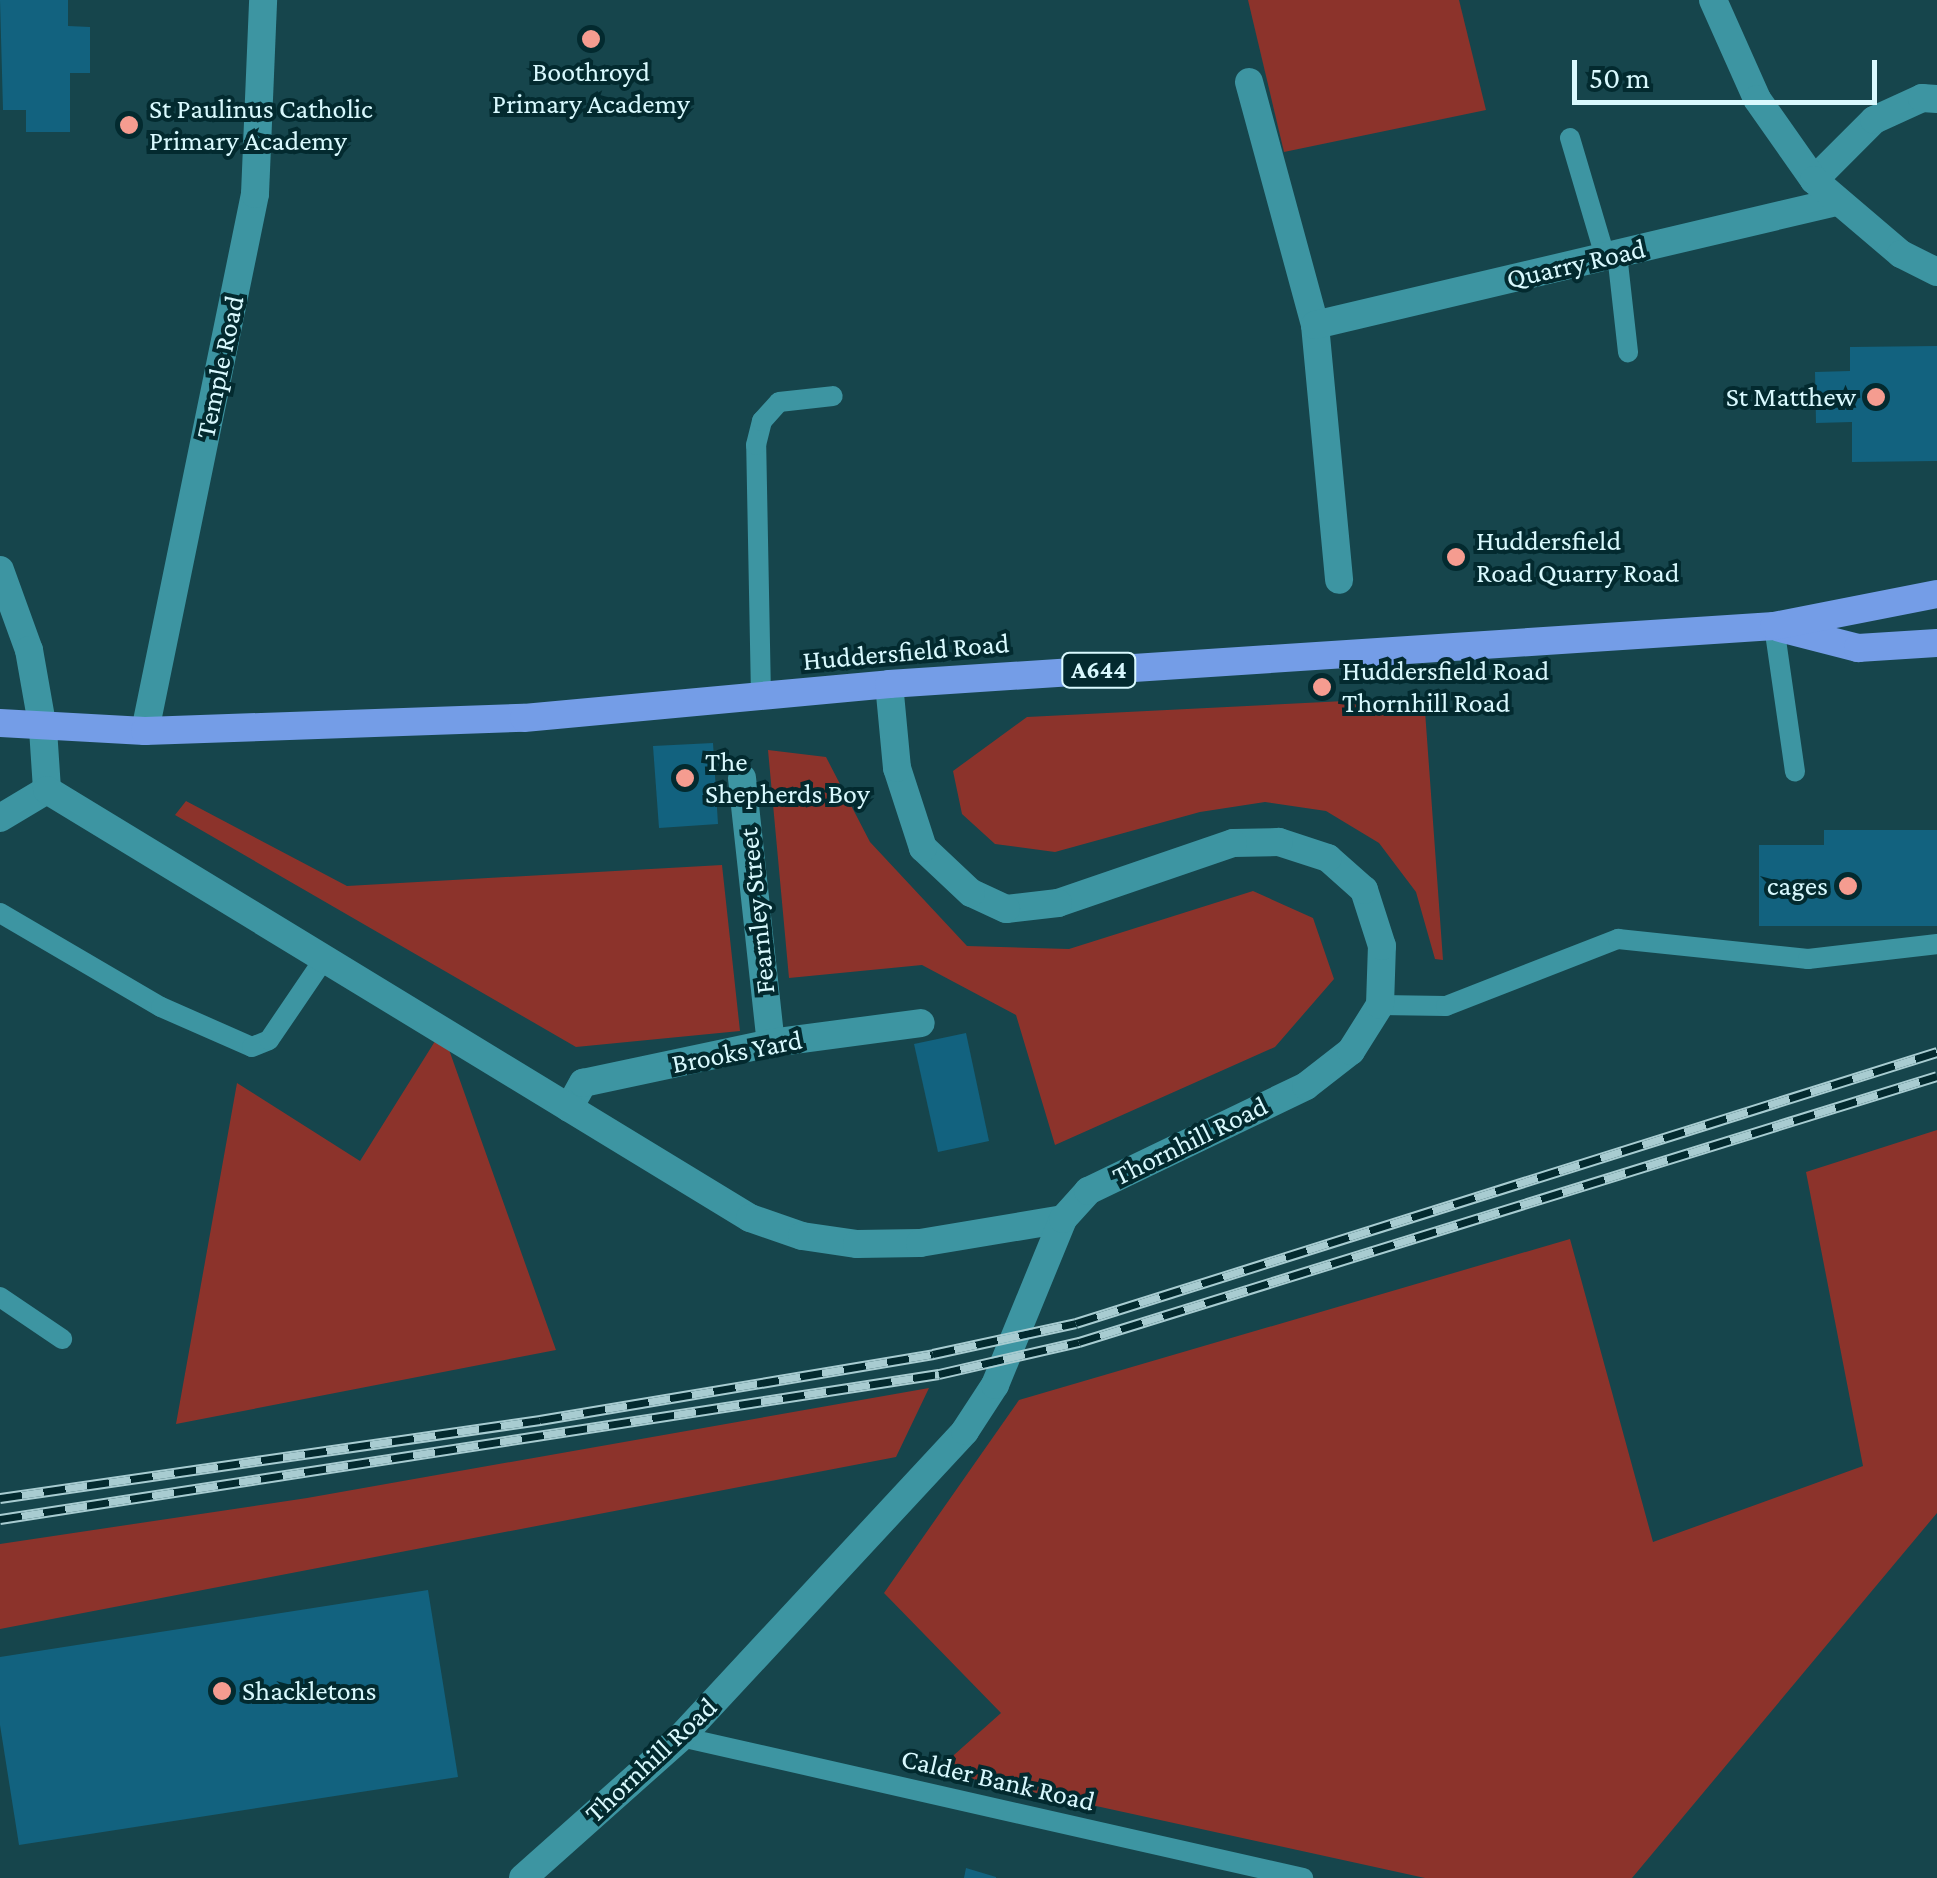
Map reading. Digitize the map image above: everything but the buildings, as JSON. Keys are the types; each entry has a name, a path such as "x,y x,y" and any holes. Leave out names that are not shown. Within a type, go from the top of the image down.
{"highway":[{"name":"Huddersfield Road","path":"0,722 43,729 146,731 524,718 889,684 1774,626 1937,594"},
{"name":"Huddersfield Road","path":"1774,626 1858,648 1937,643"},
{"name":"Huddersfield Road","path":"0,736 43,729"}],"main road":[{"name":"Temple Road","path":"146,731 255,194 263,0"},
{"path":"1713,0 1756,99 1814,180 1901,254 1937,272"},
{"path":"1249,82 1315,325 1338,580"},
{"path":"1814,180 1874,120 1922,98 1937,99"},
{"name":"Quarry Road","path":"1315,325 1836,202"},
{"path":"0,570 29,650 43,729 47,790"},
{"path":"889,684 897,768 923,848 971,893 1006,909 1058,903 1233,842 1279,842 1328,858 1364,890 1382,946 1380,1006"},
{"name":"Fearnley Street","path":"742,778 771,1044"},
{"path":"0,818 47,790"},
{"path":"47,790 750,1218 802,1236 857,1244 920,1243 1063,1219"},
{"name":"Thornhill Road","path":"522,1878 680,1736 964,1431 995,1385 1063,1219 1088,1191 1306,1086 1351,1051 1380,1006"},
{"name":"Brooks Yard","path":"568,1108 583,1083 771,1044 921,1023"}],"lane":[{"path":"1570,138 1611,255 1628,352"},
{"path":"762,696 756,445 762,421 779,402 833,396"},
{"path":"1774,626 1794,770"},
{"path":"0,913 161,1007 252,1047 269,1040 324,959"},
{"path":"1380,1006 1446,1006 1618,939 1808,959 1937,944"},
{"path":"0,1297 62,1339"},
{"name":"Calder Bank Road","path":"680,1736 1302,1878"}],"shaded area":[{"path":"1248,0 1459,0 1486,110 1284,152"},
{"path":"1424,697 1443,960 1435,959 1416,892 1379,843 1326,811 1265,802 1200,812 1055,852 995,844 962,814 953,771 1027,717"},
{"path":"768,750 826,757 870,842 967,946 1069,949 1253,891 1313,918 1334,979 1275,1047 1055,1145 1016,1015 922,965 789,978"},
{"path":"186,801 347,886 722,865 740,1031 576,1047 175,815"},
{"path":"442,1030 556,1350 176,1424 237,1083 360,1161"},
{"path":"1937,1130 1937,1513 1632,1878 1425,1878 936,1771 1001,1713 884,1593 1019,1400 1570,1239 1653,1542 1863,1466 1806,1172"},
{"path":"929,1388 896,1457 0,1629 0,1544 307,1498"}],"railway":[{"path":"0,1498 540,1420 933,1354 1076,1323 1937,1052"},
{"path":"0,1519 939,1374 1079,1342 1937,1076"}],"place":[{"name":"Boothroyd Primary Academy","path":"591,39"},
{"name":"St Paulinus Catholic Primary Academy","path":"129,125"},
{"name":"St Matthew","path":"1876,397"},
{"name":"Huddersfield Road Quarry Road","path":"1456,557"},
{"name":"Huddersfield Road Thornhill Road","path":"1322,687"},
{"name":"The Shepherds Boy","path":"685,778"},
{"name":"cages","path":"1848,886"},
{"name":"Shackletons","path":"222,1691"}]}
